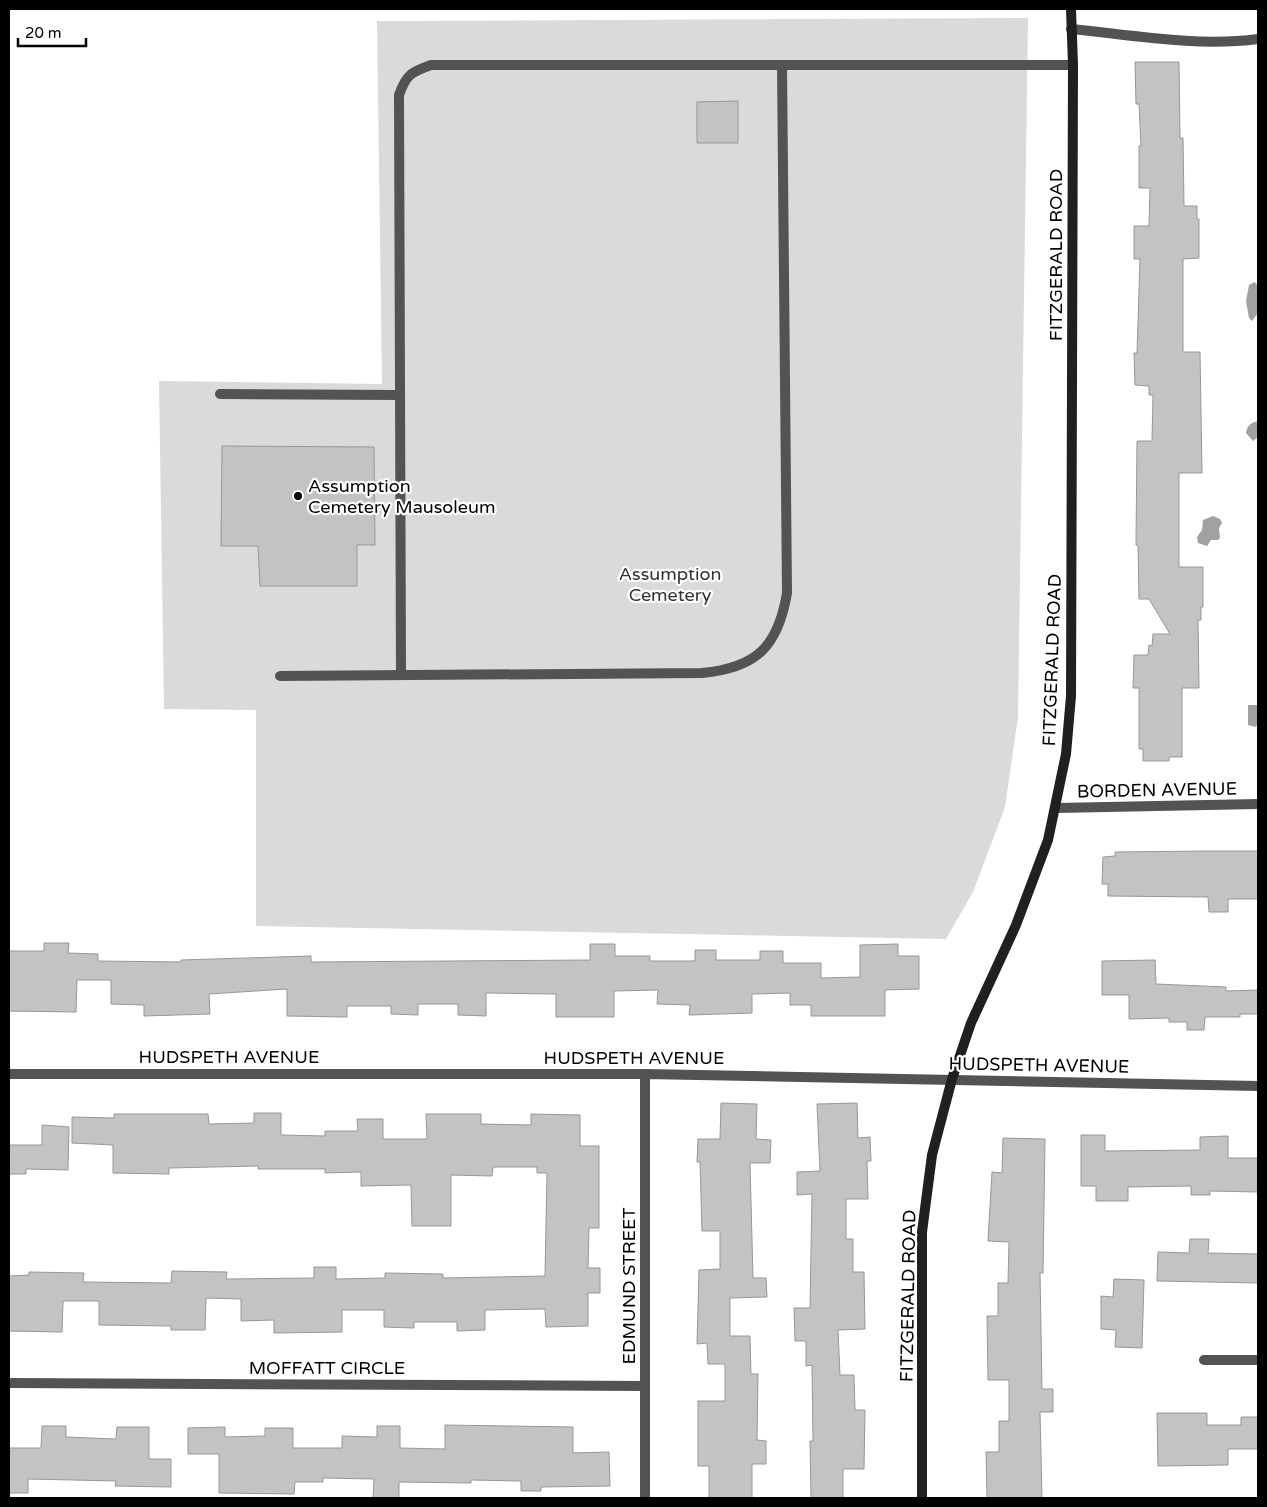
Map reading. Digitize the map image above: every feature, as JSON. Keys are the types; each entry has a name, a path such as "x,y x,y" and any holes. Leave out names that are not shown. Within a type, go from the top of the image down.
{"main road":[{"name":"FITZGERALD ROAD","path":"922,1498 922,1232 932,1155 952,1080 972,1023 1016,925 1038,868 1056,808 1066,754 1071,696 1073,65 1071,9"}],"street":[{"path":"1071,29 1224,42 1258,39"},
{"path":"401,674 399,95 404,80 416,70 431,65 1073,65"},
{"path":"280,676 702,673 728,670 752,660 771,642 782,619 786,594 782,65"},
{"path":"220,394 400,395"},
{"name":"BORDEN AVENUE","path":"1056,808 1258,804"},
{"name":"HUDSPETH AVENUE","path":"9,1074 645,1074 1258,1086"},
{"name":"EDMUND STREET","path":"645,1074 645,1498"},
{"path":"1204,1360 1258,1360"},
{"name":"MOFFATT CIRCLE","path":"9,1383 645,1386"}],"green space":[{"name":"Assumption Cemetery","path":"1028,18 1018,717 1005,807 973,892 946,939 256,926 256,710 164,709 159,381 382,384 377,21"}],"shaded area":[{"path":"1254,282 1258,285 1258,313 1252,321 1249,318 1246,301 1249,285"},
{"path":"1258,421 1258,437 1253,441 1246,433 1247,428"},
{"path":"1213,516 1220,519 1222,523 1219,528 1220,538 1218,540 1211,540 1207,546 1198,543 1197,537 1202,530 1203,520"},
{"path":"1248,705 1258,705 1258,722 1256,727 1248,725"}],"building":[{"path":"1135,62 1179,62 1180,138 1183,138 1184,206 1197,206 1197,219 1199,219 1199,258 1183,259 1183,352 1200,352 1202,473 1179,473 1179,567 1203,567 1203,607 1201,607 1201,620 1198,620 1199,688 1182,688 1182,757 1169,757 1169,761 1143,761 1143,749 1139,749 1139,688 1133,688 1134,655 1148,655 1149,645 1152,646 1153,634 1170,634 1149,599 1139,599 1138,545 1136,545 1137,441 1152,441 1153,395 1149,395 1149,386 1135,385 1134,353 1137,353 1140,259 1134,259 1134,226 1149,226 1150,188 1139,188 1139,146 1141,146 1139,104 1136,104"},
{"path":"738,101 738,143 697,143 697,102"},
{"name":"Assumption Cemetery Mausoleum","path":"222,446 374,447 375,545 357,545 357,586 260,586 258,546 221,546"},
{"path":"1258,851 1258,899 1228,899 1228,912 1209,912 1208,897 1108,896 1108,884 1102,884 1103,857 1115,856 1115,852"},
{"path":"44,943 69,943 68,953 98,954 98,961 181,962 181,960 311,956 311,962 590,960 590,944 615,944 615,956 650,956 650,961 695,961 695,950 716,950 716,960 760,960 760,951 783,951 783,963 821,963 821,978 860,977 860,945 898,944 898,956 919,956 919,989 885,990 885,1016 811,1016 811,1005 790,1005 790,993 752,994 752,1013 689,1015 690,1005 657,1004 658,990 614,991 614,1017 556,1017 556,994 486,993 486,1016 458,1015 458,1004 418,1004 418,1015 391,1014 391,1006 347,1006 347,1017 287,1016 287,989 209,994 210,1014 144,1016 144,1005 111,1004 111,980 77,980 76,1012 9,1011 9,951 44,951"},
{"path":"1155,960 1156,984 1226,987 1226,991 1258,990 1258,1014 1240,1014 1240,1017 1205,1017 1204,1030 1187,1030 1187,1022 1169,1022 1169,1018 1129,1019 1129,995 1102,995 1102,961"},
{"path":"721,1103 757,1104 756,1139 771,1140 770,1163 750,1163 753,1278 766,1278 767,1297 730,1298 730,1336 750,1336 751,1374 758,1374 757,1440 766,1441 766,1464 752,1464 752,1498 709,1498 709,1466 698,1466 698,1401 725,1401 725,1364 708,1364 707,1343 697,1344 699,1270 720,1269 720,1231 702,1231 700,1162 697,1162 698,1139 720,1139"},
{"path":"857,1103 858,1138 870,1137 871,1161 867,1161 868,1199 846,1199 846,1239 853,1239 853,1272 864,1272 865,1329 838,1330 840,1375 854,1375 855,1410 865,1410 864,1469 843,1469 843,1498 811,1498 810,1441 813,1441 812,1365 806,1366 806,1341 795,1341 794,1308 810,1308 812,1194 797,1195 797,1172 820,1171 817,1104"},
{"path":"254,1113 281,1113 281,1135 325,1136 325,1131 358,1131 357,1119 383,1119 383,1139 427,1139 426,1114 481,1114 481,1124 531,1125 531,1114 580,1115 580,1146 599,1146 599,1228 589,1228 588,1268 600,1268 600,1293 588,1293 588,1326 546,1327 545,1309 485,1310 485,1330 457,1331 457,1322 414,1322 414,1328 384,1327 384,1310 342,1310 342,1332 274,1333 274,1320 241,1321 241,1299 206,1298 205,1330 171,1330 171,1326 99,1325 99,1301 63,1301 62,1332 9,1331 9,1276 29,1275 29,1272 84,1273 83,1282 171,1283 172,1271 227,1272 226,1279 314,1278 314,1267 336,1267 336,1279 385,1278 385,1273 443,1274 443,1278 545,1276 547,1173 537,1173 537,1167 493,1167 492,1176 451,1175 451,1226 412,1226 411,1185 361,1186 361,1172 325,1173 325,1169 258,1169 258,1166 169,1168 169,1174 113,1173 113,1145 72,1143 72,1117 114,1118 114,1114 208,1114 209,1124 254,1123"},
{"path":"42,1125 69,1127 68,1170 26,1169 26,1174 9,1174 9,1145 42,1145"},
{"path":"1081,1135 1105,1135 1105,1151 1200,1150 1200,1137 1228,1136 1228,1158 1258,1158 1258,1192 1210,1191 1210,1195 1191,1195 1191,1186 1128,1187 1128,1201 1096,1201 1096,1186 1081,1186"},
{"path":"1003,1138 1045,1139 1043,1273 1040,1273 1042,1389 1053,1389 1053,1412 1040,1412 1042,1498 987,1498 986,1452 999,1452 999,1421 1009,1421 1009,1380 988,1380 987,1316 998,1316 998,1283 1008,1283 1009,1242 988,1241 992,1172 1002,1173"},
{"path":"1190,1239 1209,1239 1208,1253 1258,1254 1258,1283 1157,1281 1158,1252 1189,1253"},
{"path":"1114,1279 1144,1280 1142,1348 1115,1347 1116,1330 1101,1329 1101,1296 1113,1297"},
{"path":"1157,1413 1207,1413 1207,1425 1241,1425 1241,1417 1258,1417 1258,1449 1228,1449 1228,1465 1158,1466"},
{"path":"445,1425 573,1427 573,1453 609,1452 610,1486 541,1487 541,1491 521,1491 521,1481 471,1480 471,1483 399,1482 399,1498 373,1498 374,1479 323,1478 323,1482 295,1482 294,1494 219,1493 219,1454 188,1454 188,1428 225,1427 225,1437 265,1436 265,1428 293,1428 293,1448 342,1448 342,1436 377,1437 377,1426 400,1426 400,1448 445,1449"},
{"path":"42,1426 66,1426 66,1437 116,1439 117,1427 149,1427 149,1459 171,1459 171,1487 115,1486 116,1481 28,1479 28,1493 9,1493 9,1448 41,1448"}],"place":[{"name":"Assumption Cemetery Mausoleum","path":"298,496"}]}
